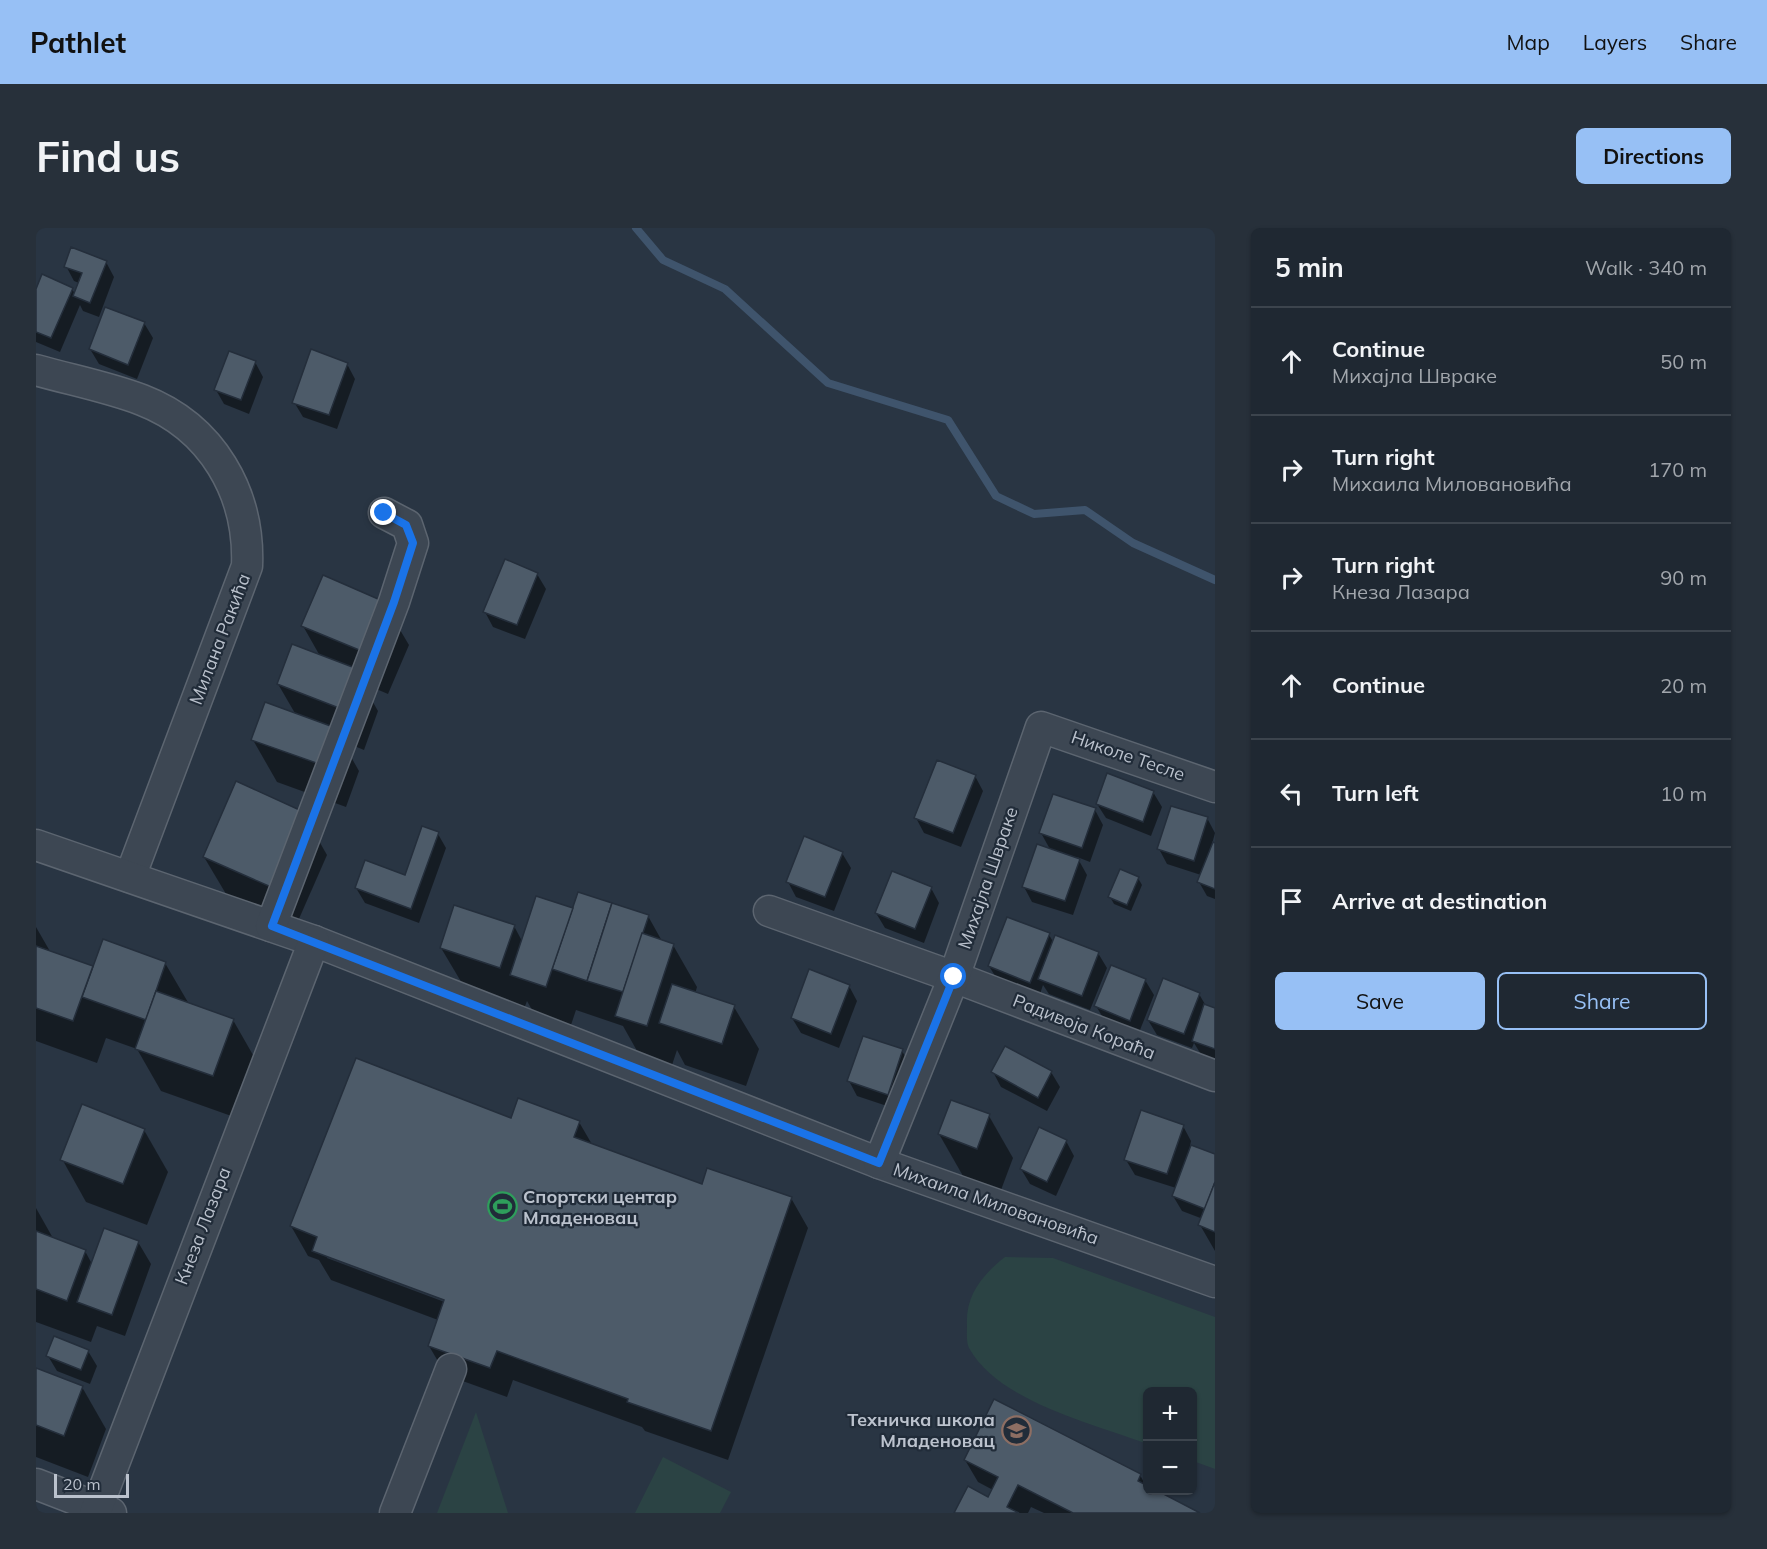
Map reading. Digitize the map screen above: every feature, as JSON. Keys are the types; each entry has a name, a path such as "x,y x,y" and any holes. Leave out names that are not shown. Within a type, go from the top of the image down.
{"street":[{"name":"Милана Ракића","path":"36,370 143,400 180,421 207,444 228,475 236,492 246,529 247,566 130,877"},
{"path":"272,926 394,602 413,543 412,537 401,521 384,513"},
{"name":"Николе Тесле","path":"1041,727 1215,787"},
{"name":"Михајла Швраке","path":"879,1163 954,977 1041,727"},
{"name":"Михаила Миловановића","path":"36,845 314,941 879,1163 1215,1282"},
{"name":"Радивоја Кораћа","path":"769,911 954,977 1215,1076"},
{"name":"Кнеза Лазара","path":"101,1511 314,941"},
{"path":"396,1513 451,1369"},
{"path":"36,1484 101,1511"}],"green space":[{"path":"1005,1257 1053,1258 1215,1317 1215,1469 1197,1462 1197,1387 1143,1387 1143,1443 1074,1419 1024,1397 983,1367 967,1343 967,1315 972,1296 989,1271"},
{"path":"476,1412 508,1513 437,1513"},
{"path":"663,1457 731,1492 720,1513 635,1513"}],"building":[{"path":"71,247 107,261 90,303 73,296 82,273 64,267"},
{"path":"42,274 73,288 51,338 36,332 36,289"},
{"path":"105,307 145,322 128,365 89,349"},
{"path":"311,349 348,363 329,415 292,403"},
{"path":"229,351 256,361 241,400 214,390"},
{"path":"505,559 538,573 517,625 483,612"},
{"path":"323,575 385,602 364,652 301,626"},
{"path":"292,644 355,668 339,708 277,684"},
{"path":"265,702 336,728 322,765 251,740"},
{"path":"937,760 976,775 953,833 914,818"},
{"path":"1107,773 1154,791 1143,822 1096,804"},
{"path":"236,781 304,812 271,887 203,857"},
{"path":"1053,794 1096,808 1082,848 1039,833"},
{"path":"1171,806 1208,817 1194,861 1157,849"},
{"path":"422,826 439,832 411,909 355,888 365,860 405,875"},
{"path":"804,836 843,852 825,897 786,882"},
{"path":"1213,842 1215,843 1215,889 1197,882"},
{"path":"1037,844 1080,859 1065,901 1022,887"},
{"path":"1120,869 1139,877 1127,905 1108,897"},
{"path":"892,871 932,887 915,929 875,913"},
{"path":"578,892 612,903 587,981 552,969"},
{"path":"536,896 573,908 546,987 510,975"},
{"path":"612,903 649,915 623,992 587,981"},
{"path":"454,905 515,925 500,968 440,948"},
{"path":"1007,917 1050,933 1030,983 988,966"},
{"path":"642,933 674,944 647,1026 615,1016"},
{"path":"1055,935 1099,952 1082,996 1038,979"},
{"path":"103,939 166,962 146,1020 82,997"},
{"path":"36,946 93,966 73,1021 36,1008"},
{"path":"1111,965 1146,979 1130,1021 1094,1006"},
{"path":"809,969 850,985 831,1034 791,1018"},
{"path":"1163,978 1200,993 1184,1034 1147,1020"},
{"path":"672,984 735,1005 722,1044 659,1023"},
{"path":"156,991 234,1019 213,1076 135,1049"},
{"path":"1204,1004 1215,1008 1215,1049 1192,1041"},
{"path":"863,1036 903,1049 888,1095 847,1081"},
{"path":"1005,1046 1052,1071 1038,1098 991,1072"},
{"path":"356,1058 511,1118 518,1098 580,1121 574,1137 702,1184 707,1168 792,1197 711,1431 627,1402 628,1399 497,1351 490,1368 428,1346 444,1300 312,1251 317,1237 290,1226"},
{"path":"951,1100 990,1114 977,1149 938,1134"},
{"path":"82,1104 145,1129 123,1184 60,1160"},
{"path":"1141,1110 1184,1125 1167,1174 1124,1160"},
{"path":"1039,1127 1067,1140 1047,1182 1020,1169"},
{"path":"1191,1145 1215,1154 1215,1182 1205,1209 1172,1196"},
{"path":"1215,1182 1215,1232 1198,1225"},
{"path":"104,1228 139,1241 112,1315 77,1302"},
{"path":"36,1231 86,1250 67,1301 36,1289"},
{"path":"54,1336 89,1350 81,1370 46,1356"},
{"path":"36,1368 83,1386 64,1436 36,1425"},
{"name":"Техничка школа Младеновац","path":"994,1399 1141,1474 1138,1481 1143,1484 1143,1495 1166,1495 1200,1513 1073,1513 1018,1485 1007,1507 1019,1513 954,1513 968,1486 988,1497 998,1477 964,1460"}],"waterway":[{"path":"636,228 663,260 725,289 828,383 948,420 996,496 1034,514 1085,510 1133,543 1215,580"}],"place":[{"name":"Спортски центар Младеновац","path":"502,1207"},
{"name":"Техничка школа Младеновац","path":"1016,1430"}],"route":[{"path":"384,513 406,525 413,543 394,602 272,926 879,1163 954,977"}]}
